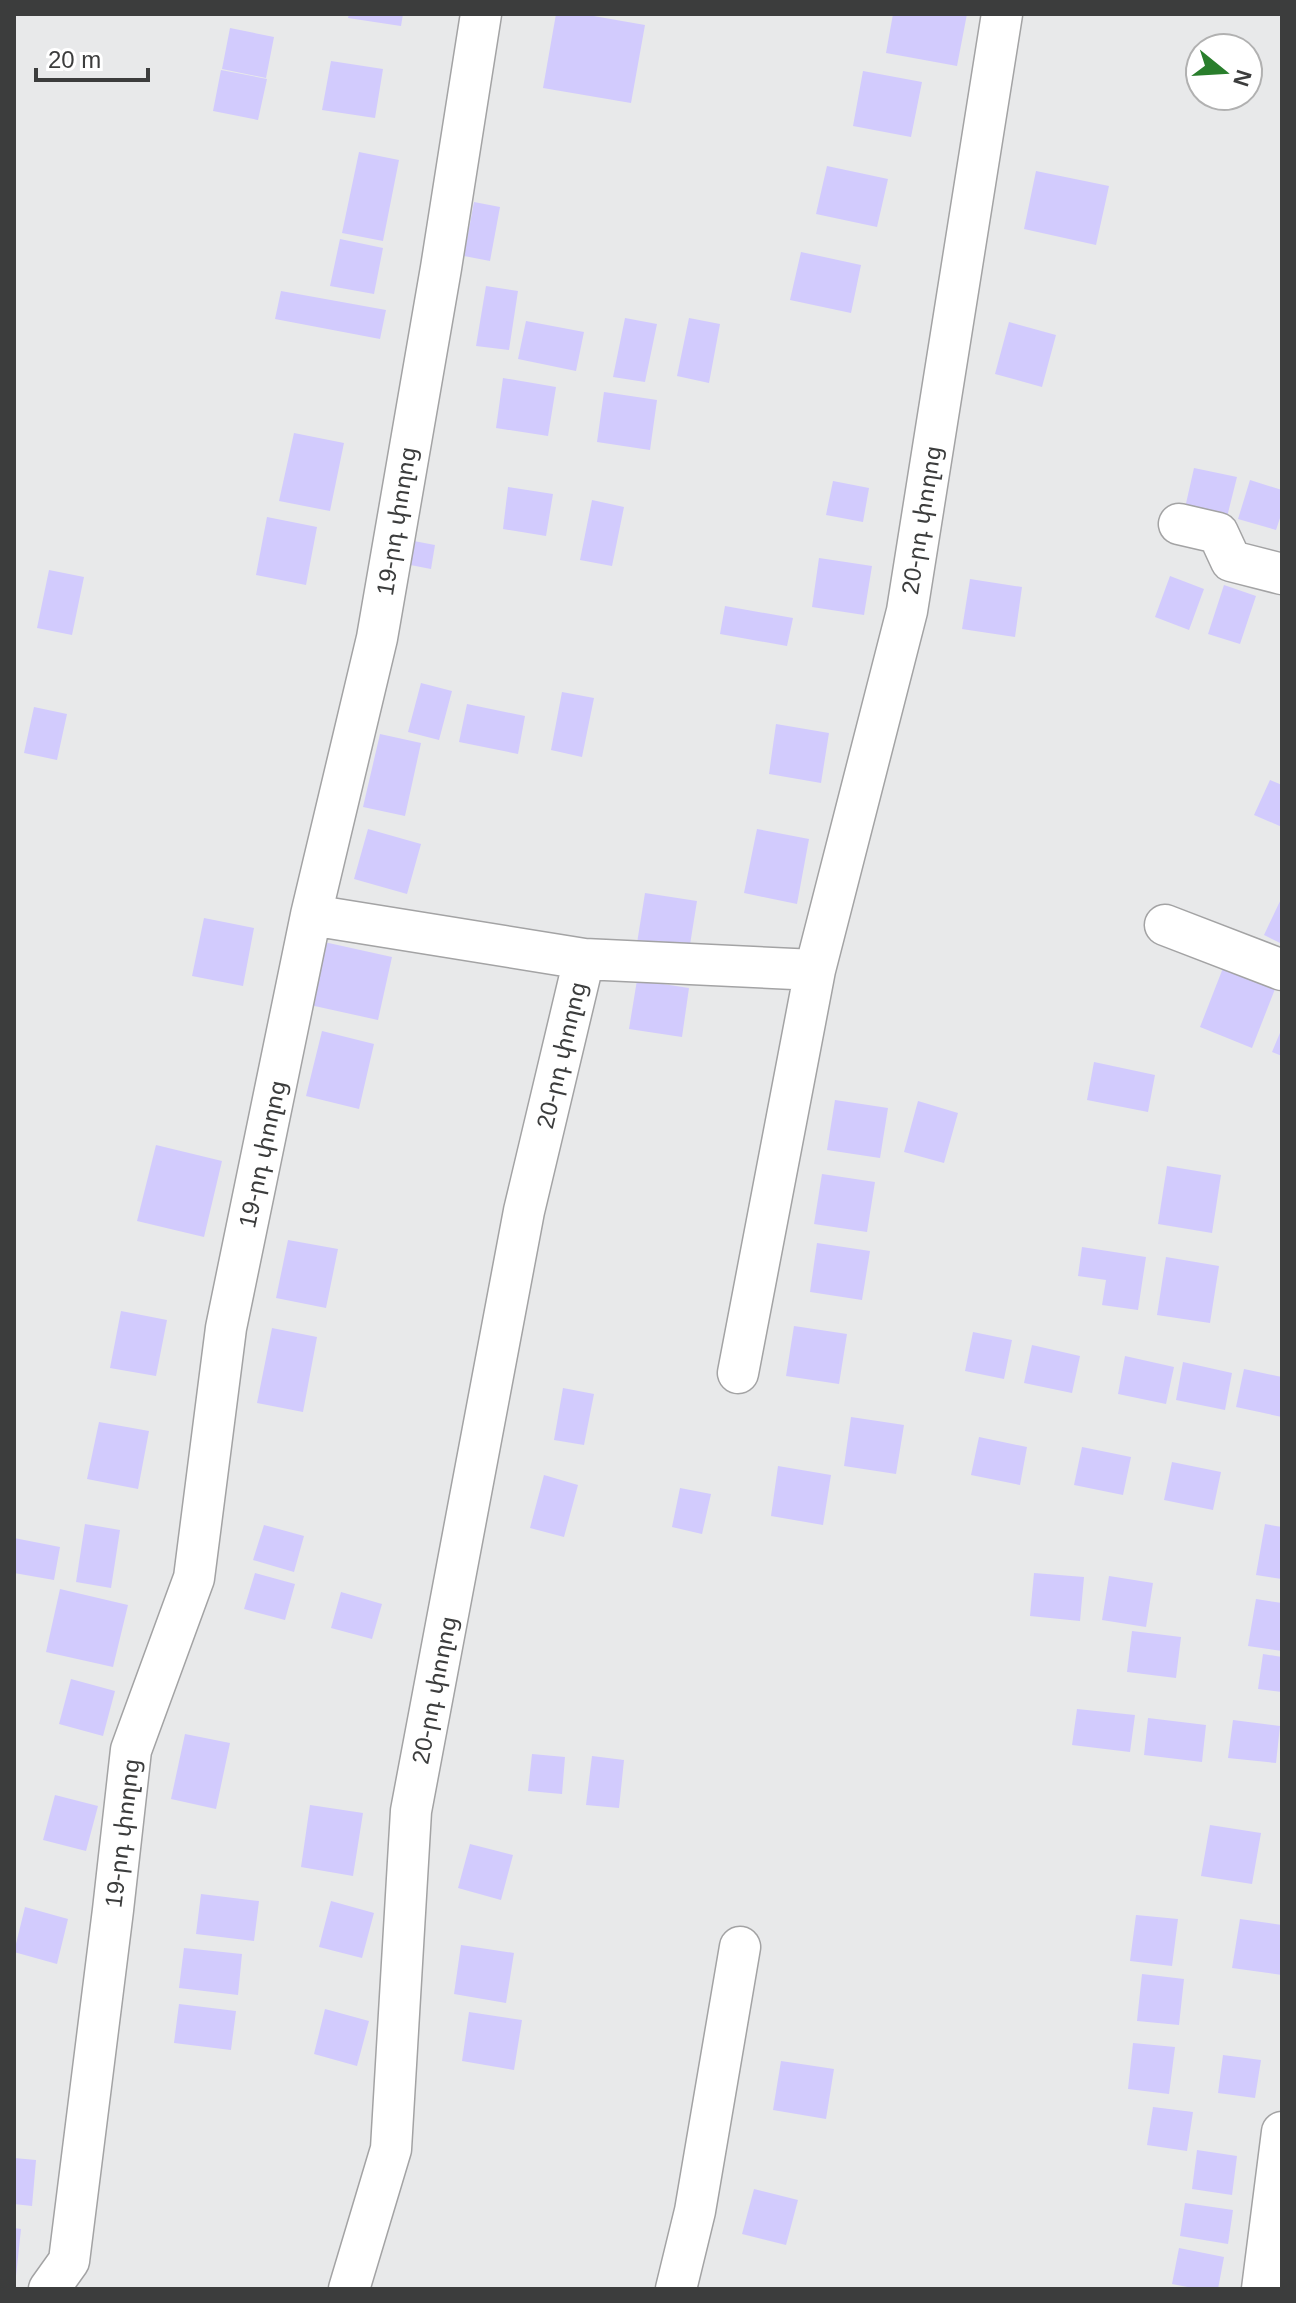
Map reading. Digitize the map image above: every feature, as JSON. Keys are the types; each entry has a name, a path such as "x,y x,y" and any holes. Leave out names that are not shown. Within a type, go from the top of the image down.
{"street":[{"name":"19-րդ փողոց","path":"49,2289 69,2261 131,1750 194,1578 226,1328 311,915 377,638 481,14"},
{"name":"20-րդ փողոց","path":"349,2289 391,2149 411,1811 524,1211 584,959 815,970 907,611 1002,14"},
{"path":"1179,524 1218,533 1231,561 1282,574"},
{"path":"311,915 584,959"},
{"path":"1165,925 1282,970"},
{"path":"738,1373 815,970"},
{"path":"676,2289 695,2211 740,1947"},
{"path":"1262,2289 1282,2132"}],"building":[{"path":"349,14 403,14 401,26 348,18"},
{"path":"556,14 582,14 645,25 631,103 543,88"},
{"path":"893,14 967,14 957,66 886,53"},
{"path":"230,28 274,37 266,78 222,69"},
{"path":"331,61 383,69 375,118 322,110"},
{"path":"221,70 267,79 258,120 213,111"},
{"path":"863,71 922,82 911,137 853,126"},
{"path":"359,152 399,160 383,241 342,233"},
{"path":"827,166 888,179 877,227 816,214"},
{"path":"1036,171 1109,186 1096,245 1024,229"},
{"path":"474,202 500,207 490,261 464,256"},
{"path":"340,239 383,248 374,294 330,286"},
{"path":"801,252 861,265 851,313 790,300"},
{"path":"486,286 518,291 509,350 476,346"},
{"path":"281,291 386,310 380,339 275,319"},
{"path":"625,318 657,324 645,382 613,377"},
{"path":"689,318 720,324 709,383 677,376"},
{"path":"526,321 584,332 576,371 518,359"},
{"path":"1009,322 1056,335 1042,387 995,374"},
{"path":"503,378 556,387 548,436 496,428"},
{"path":"604,392 657,400 650,450 597,442"},
{"path":"294,433 344,443 330,511 279,501"},
{"path":"1194,468 1237,477 1227,517 1185,508"},
{"path":"1250,480 1282,490 1282,512 1276,530 1238,519"},
{"path":"833,481 869,488 863,522 826,515"},
{"path":"508,487 553,494 546,536 503,529"},
{"path":"592,500 624,507 612,566 580,560"},
{"path":"267,517 317,527 306,585 256,575"},
{"path":"403,539 435,545 431,569 400,563"},
{"path":"819,558 872,566 864,615 812,607"},
{"path":"49,570 84,577 72,635 37,628"},
{"path":"1170,576 1204,589 1189,630 1155,617"},
{"path":"970,579 1022,587 1015,637 962,629"},
{"path":"1224,585 1256,596 1240,644 1208,634"},
{"path":"725,606 793,618 787,646 720,634"},
{"path":"421,683 452,691 439,740 408,732"},
{"path":"562,692 594,698 582,757 551,750"},
{"path":"467,704 525,716 518,754 459,742"},
{"path":"34,707 67,714 57,760 24,753"},
{"path":"776,724 829,733 821,783 769,774"},
{"path":"380,734 421,743 405,816 363,807"},
{"path":"1270,780 1282,785 1282,827 1254,815"},
{"path":"368,829 421,844 407,894 354,879"},
{"path":"757,829 809,839 797,904 744,893"},
{"path":"645,893 697,901 689,951 637,943"},
{"path":"1282,897 1282,944 1264,935"},
{"path":"204,918 254,928 243,986 192,976"},
{"path":"324,942 392,957 378,1020 310,1005"},
{"path":"1223,968 1275,989 1252,1048 1200,1027"},
{"path":"637,980 689,988 682,1037 629,1029"},
{"path":"1282,1028 1282,1056 1272,1052"},
{"path":"322,1031 374,1044 359,1109 306,1096"},
{"path":"1094,1062 1155,1075 1148,1112 1087,1100"},
{"path":"835,1100 888,1108 880,1158 827,1150"},
{"path":"918,1101 958,1113 944,1163 904,1152"},
{"path":"156,1145 222,1161 204,1237 137,1221"},
{"path":"1167,1166 1221,1175 1212,1233 1158,1224"},
{"path":"822,1174 875,1182 867,1232 814,1224"},
{"path":"288,1240 338,1249 326,1308 276,1298"},
{"path":"817,1243 870,1251 862,1300 810,1292"},
{"path":"1082,1247 1146,1257 1138,1310 1102,1305 1106,1280 1078,1276"},
{"path":"1166,1257 1219,1266 1210,1323 1157,1315"},
{"path":"121,1311 167,1320 156,1376 110,1368"},
{"path":"794,1326 847,1334 839,1384 786,1376"},
{"path":"272,1328 317,1337 303,1412 257,1403"},
{"path":"973,1332 1012,1340 1004,1379 965,1371"},
{"path":"1032,1345 1080,1356 1072,1393 1024,1383"},
{"path":"1125,1356 1174,1367 1166,1404 1118,1394"},
{"path":"1183,1362 1232,1373 1225,1410 1176,1400"},
{"path":"1244,1369 1282,1377 1282,1417 1236,1407"},
{"path":"563,1388 594,1394 584,1445 554,1440"},
{"path":"851,1417 904,1425 896,1474 844,1466"},
{"path":"99,1422 149,1431 138,1489 87,1479"},
{"path":"979,1437 1027,1447 1020,1485 971,1475"},
{"path":"1082,1447 1131,1457 1123,1495 1074,1485"},
{"path":"1172,1462 1221,1472 1213,1510 1164,1500"},
{"path":"778,1466 831,1475 823,1525 771,1516"},
{"path":"544,1475 578,1485 564,1537 530,1528"},
{"path":"680,1488 711,1494 702,1534 672,1527"},
{"path":"85,1524 120,1530 111,1588 76,1582"},
{"path":"1265,1524 1282,1527 1282,1579 1256,1575"},
{"path":"264,1525 304,1536 294,1572 253,1560"},
{"path":"14,1538 60,1547 54,1580 14,1573"},
{"path":"255,1573 295,1584 285,1620 244,1609"},
{"path":"1034,1573 1084,1577 1080,1621 1030,1616"},
{"path":"1109,1576 1153,1583 1146,1627 1102,1620"},
{"path":"60,1589 128,1605 113,1667 46,1652"},
{"path":"341,1592 382,1604 372,1639 331,1628"},
{"path":"1256,1599 1282,1603 1282,1651 1248,1646"},
{"path":"1132,1631 1181,1637 1176,1678 1127,1672"},
{"path":"1263,1654 1282,1657 1282,1692 1258,1689"},
{"path":"71,1679 115,1691 103,1736 59,1724"},
{"path":"1077,1709 1135,1715 1130,1752 1072,1745"},
{"path":"1148,1718 1206,1725 1202,1762 1144,1755"},
{"path":"1233,1720 1280,1726 1276,1763 1228,1758"},
{"path":"185,1734 230,1743 216,1809 171,1799"},
{"path":"532,1754 565,1757 562,1794 528,1791"},
{"path":"592,1756 624,1760 619,1808 586,1805"},
{"path":"55,1795 98,1806 86,1851 43,1840"},
{"path":"310,1805 363,1813 353,1876 301,1867"},
{"path":"1210,1825 1261,1833 1252,1884 1201,1876"},
{"path":"470,1844 513,1855 501,1900 458,1888"},
{"path":"201,1894 259,1901 254,1941 196,1934"},
{"path":"331,1901 374,1913 362,1958 319,1947"},
{"path":"25,1907 68,1919 57,1964 14,1952"},
{"path":"1136,1915 1178,1919 1172,1966 1130,1961"},
{"path":"1240,1919 1282,1925 1282,1975 1232,1968"},
{"path":"461,1945 514,1953 506,2003 454,1994"},
{"path":"184,1948 242,1954 238,1995 179,1988"},
{"path":"1142,1974 1184,1979 1179,2025 1137,2021"},
{"path":"179,2004 236,2011 231,2050 174,2043"},
{"path":"325,2009 369,2021 357,2066 314,2054"},
{"path":"469,2012 522,2020 514,2070 462,2061"},
{"path":"1133,2043 1175,2047 1169,2094 1128,2089"},
{"path":"1223,2055 1261,2060 1255,2098 1218,2093"},
{"path":"781,2061 834,2069 826,2119 773,2110"},
{"path":"1153,2107 1193,2112 1187,2151 1147,2145"},
{"path":"1197,2150 1237,2156 1232,2195 1192,2189"},
{"path":"14,2158 36,2160 32,2206 14,2204"},
{"path":"754,2189 798,2200 786,2245 742,2234"},
{"path":"1185,2203 1233,2210 1228,2244 1180,2236"},
{"path":"14,2228 21,2229 16,2276 14,2276"},
{"path":"1179,2248 1224,2257 1218,2289 1172,2284"}]}
